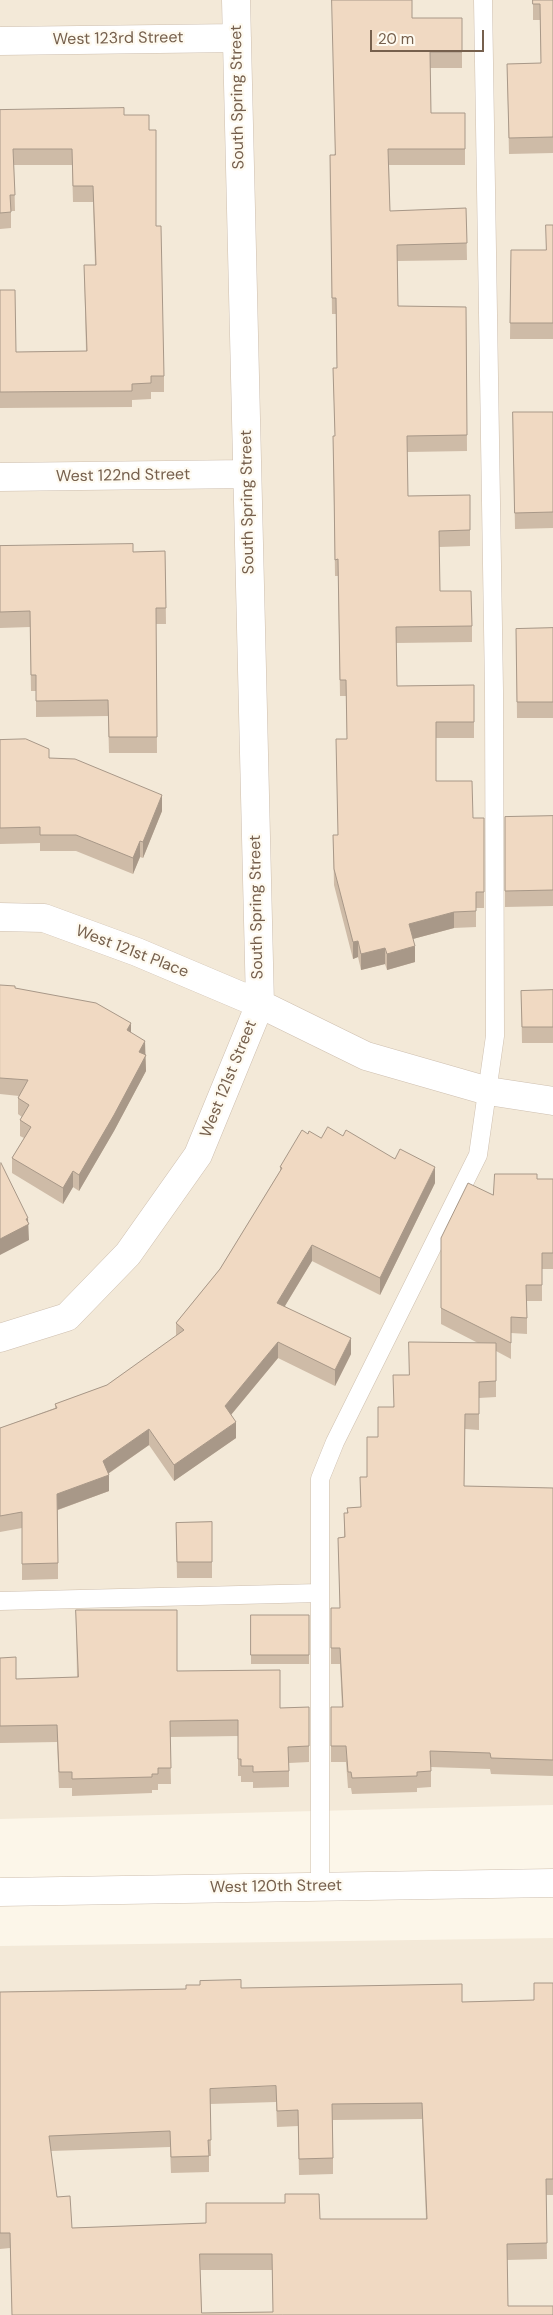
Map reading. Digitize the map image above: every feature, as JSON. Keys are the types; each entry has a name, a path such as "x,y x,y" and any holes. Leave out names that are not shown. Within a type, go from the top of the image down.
{"street":[{"name":"South Spring Street","path":"236,0 260,1004"},
{"name":"West 123rd Street","path":"0,41 236,38"},
{"name":"West 122nd Street","path":"0,477 247,474"},
{"name":"West 121st Place","path":"0,917 44,918 137,952 260,1004"},
{"name":"West 121st Street","path":"0,1338 67,1317 128,1254 198,1155 260,1004 366,1056 488,1091 553,1101"},
{"name":"West 120th Street","path":"0,1892 553,1883"}],"lane":[{"path":"320,1887 320,1479 335,1442 478,1155 494,1036 494,690 483,0"},
{"path":"0,1601 319,1593"}],"shaded area":[{"path":"0,0 553,0 553,1805 0,1819"},
{"path":"553,1938 553,2315 0,2315 0,1946"}],"building":[{"path":"332,0 412,0 412,18 462,18 462,52 430,52 431,113 465,113 465,149 388,149 390,211 466,208 467,243 397,245 398,306 466,307 467,435 407,436 408,496 470,495 470,530 439,531 440,591 471,591 472,626 396,627 397,686 474,685 474,722 436,722 436,781 472,781 473,818 484,818 484,892 476,892 476,911 454,912 409,924 415,946 387,954 385,948 361,954 358,941 353,942 334,869 333,835 338,835 336,739 347,739 346,680 340,680 338,559 335,560 333,368 337,368 336,298 332,298 330,155 335,155"},
{"path":"533,0 553,0 553,137 509,138 507,64 541,63 540,4 533,4"},
{"path":"124,108 124,115 149,115 149,130 156,130 156,226 161,226 164,376 151,376 151,383 132,384 132,391 0,392 0,290 15,290 16,352 87,351 84,265 96,265 93,186 73,186 72,149 13,149 15,195 10,195 11,212 0,213 0,110"},
{"path":"546,225 553,225 553,323 510,323 511,250 546,250"},
{"path":"513,412 553,412 553,512 515,513"},
{"path":"133,544 133,552 165,551 166,608 156,608 157,737 109,737 108,700 36,701 36,675 31,675 30,611 0,612 0,546"},
{"path":"553,628 553,702 517,702 516,629"},
{"path":"26,739 49,749 49,758 75,759 162,795 143,842 140,841 133,858 76,835 40,835 40,827 0,828 0,740"},
{"path":"553,816 553,890 505,891 505,817"},
{"path":"0,985 15,986 15,988 96,1003 131,1023 127,1030 145,1041 139,1052 146,1055 114,1115 79,1175 73,1171 63,1188 12,1158 31,1127 20,1120 29,1105 18,1098 28,1080 0,1078"},
{"path":"553,990 553,1027 522,1027 521,991"},
{"path":"328,1127 343,1136 346,1130 395,1159 400,1149 435,1167 380,1278 312,1245 277,1303 351,1338 335,1370 278,1342 225,1406 236,1422 174,1465 149,1429 103,1461 109,1475 57,1494 58,1563 22,1564 22,1512 0,1516 0,1428 57,1408 55,1404 107,1385 184,1330 176,1323 220,1269 282,1168 280,1167 302,1130 308,1134 309,1131 321,1138"},
{"path":"0,1164 28,1218 26,1219 29,1224 0,1239"},
{"path":"495,1174 537,1174 537,1179 553,1179 553,1253 542,1253 542,1285 526,1285 527,1318 511,1317 511,1343 441,1308 441,1238 468,1183 493,1195"},
{"path":"409,1342 496,1343 496,1381 479,1382 479,1414 465,1414 464,1486 553,1488 553,1760 491,1758 490,1753 430,1751 431,1771 417,1772 417,1776 352,1778 351,1772 348,1772 346,1746 331,1746 331,1707 343,1707 340,1648 331,1648 331,1608 340,1608 338,1538 345,1537 344,1513 348,1513 347,1508 361,1507 360,1477 367,1477 367,1437 378,1437 378,1407 394,1407 393,1375 409,1375"},
{"path":"212,1522 212,1562 177,1562 176,1523"},
{"path":"76,1610 177,1610 177,1671 280,1670 280,1708 309,1707 309,1746 288,1747 289,1771 253,1772 253,1766 241,1766 241,1759 238,1759 238,1720 170,1721 171,1768 158,1768 158,1774 152,1774 152,1777 72,1779 72,1772 59,1772 57,1725 0,1726 0,1658 16,1657 16,1679 78,1677"},
{"path":"251,1615 309,1615 309,1655 251,1655"},
{"path":"241,1980 241,1988 462,1984 462,2002 534,2000 534,1983 553,1983 553,2179 546,2179 547,2243 507,2244 508,2306 553,2306 553,2315 12,2315 10,2233 0,2233 0,1992 186,1989 186,1985 200,1985 200,1981","holes":["276,2086 277,2111 298,2110 299,2159 333,2158 332,2104 422,2103 427,2219 320,2219 319,2194 285,2194 285,2203 206,2203 206,2223 72,2228 70,2196 57,2197 49,2136 170,2131 171,2157 209,2156 208,2140 211,2140 210,2089","200,2254 272,2254 273,2312 202,2313"]}]}
